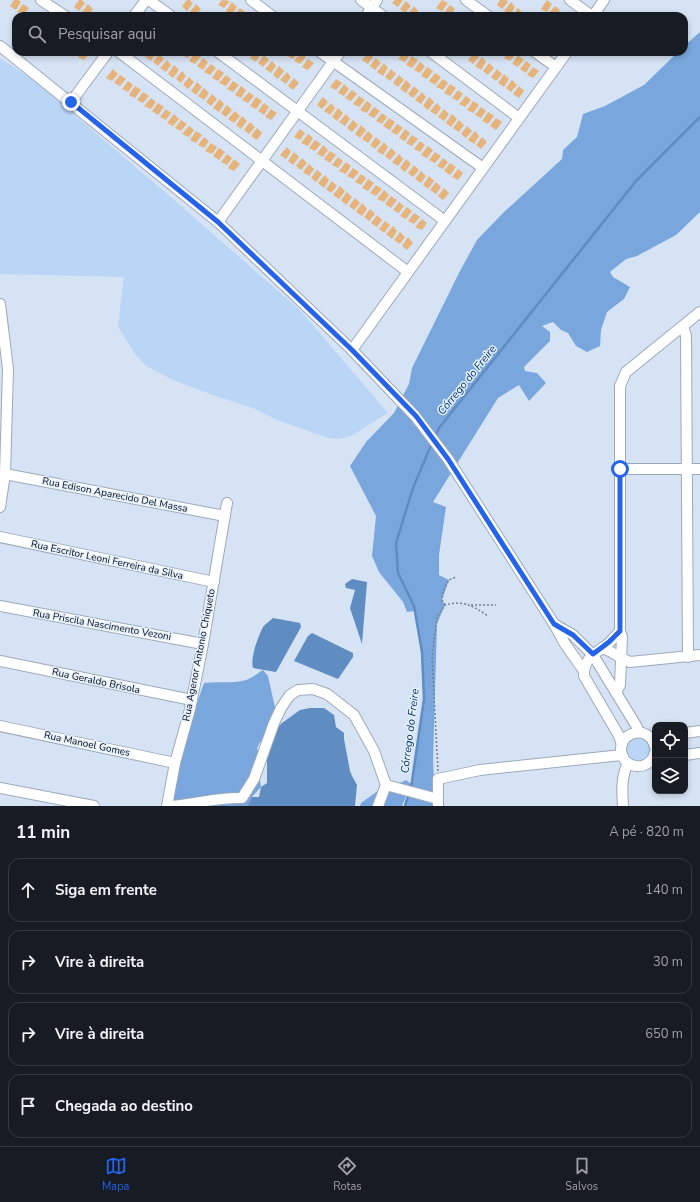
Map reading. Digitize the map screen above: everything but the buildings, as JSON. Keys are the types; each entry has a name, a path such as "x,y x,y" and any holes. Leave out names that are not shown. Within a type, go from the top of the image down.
{"street":[{"path":"41,0 59,12"},
{"path":"137,12 146,0"},
{"path":"149,0 165,12"},
{"path":"251,0 267,12"},
{"path":"361,0 372,8"},
{"path":"466,0 482,12"},
{"path":"570,0 586,12"},
{"path":"595,12 604,0"},
{"path":"0,46 12,55"},
{"path":"13,56 218,222 352,350 416,416 448,459 554,624 565,644 584,671"},
{"path":"71,102 105,56"},
{"path":"124,56 408,272"},
{"path":"223,56 445,221"},
{"path":"325,56 483,168"},
{"path":"218,222 337,56"},
{"path":"436,56 519,118"},
{"path":"541,56 556,67"},
{"path":"352,350 564,56"},
{"path":"0,304 8,369 5,474 0,507"},
{"path":"616,693 620,685 622,659 622,637 620,631 619,392 626,372 700,312"},
{"path":"683,326 686,336 688,656"},
{"path":"620,469 700,469"},
{"name":"Rua Edison Aparecido Del Massa","path":"5,474 225,516"},
{"name":"Rua Agenor Antonio Chiqueto","path":"167,806 175,763 192,700 227,503"},
{"name":"Rua Escritor Leoni Ferreira da Silva","path":"0,537 214,582"},
{"name":"Rua Priscila Nascimento Vezoni","path":"0,606 203,644"},
{"path":"554,624 573,635 593,654 637,727 638,732"},
{"path":"620,631 602,648 593,654 587,662 584,676 618,734 622,744 622,755 628,763 633,766 644,766 653,758"},
{"path":"602,648 613,652 622,659 630,662 700,655"},
{"name":"Rua Geraldo Brisola","path":"0,661 192,700"},
{"path":"167,806 188,805 230,798 241,802 254,778 281,708 290,695 298,690 313,689 327,694 354,715 374,751 386,786 378,806"},
{"name":"Rua Manoel Gomes","path":"0,726 175,763"},
{"path":"688,733 700,731"},
{"path":"622,744 628,736 638,732 648,736 652,740"},
{"path":"688,755 700,753"},
{"path":"386,786 409,791 438,803 438,779 480,770 622,755"},
{"path":"623,806 622,781 624,771 628,763"},
{"path":"0,788 94,806"}],"path":[{"path":"445,605 442,600 443,591 449,580 456,578"},
{"path":"438,779 432,657 437,617 445,605 453,603 471,605 496,604"},
{"path":"471,605 488,616"}],"shaded area":[{"path":"700,32 700,212 676,235 637,256 626,259 610,272 613,277 630,287 624,299 607,312 601,330 600,346 587,352 576,346 568,333 561,330 553,322 542,326 550,332 550,341 524,367 525,371 537,373 546,383 529,401 519,385 498,398 433,502 446,507 439,555 439,575 449,580 442,600 445,605 437,624 433,760 435,806 404,806 407,794 402,806 360,806 361,803 379,790 389,788 406,780 411,784 424,699 422,652 415,611 407,612 403,602 379,572 372,556 376,516 350,466 366,442 394,413 409,384 412,368 477,240 503,213 562,159 563,150 577,137 583,114 605,106 644,85 674,56 688,56 688,42"},
{"path":"0,58 36,82 301,311 388,413 351,436 339,439 328,438 277,420 253,408 173,380 146,366 134,353 118,326 124,277 0,274"},
{"path":"352,579 367,582 362,644 350,608 355,590 346,588 345,584"},
{"path":"273,618 300,623 301,627 276,672 253,668 252,664 255,648 261,631"},
{"path":"312,633 353,653 353,657 338,679 294,661 308,636"},
{"path":"263,670 268,676 278,721 257,748 260,756 257,765 250,770 259,775 261,787 252,797 249,806 170,806 176,763 204,683 246,680"},
{"path":"324,708 334,715 336,727 344,733 350,771 357,785 355,806 248,806 252,797 259,797 261,787 267,783 267,746 271,734 282,723 300,710"},
{"path":"638,737 647,740 650,749 647,758 638,761 629,758 626,749 629,740"}],"waterway":[{"name":"Córrego do Freire","path":"435,437 439,428 636,181 700,117"},
{"name":"Córrego do Freire","path":"411,788 424,699 422,652 414,606 398,573 396,543 413,488 432,443"},
{"name":"Córrego do Freire","path":"405,806 409,793"}],"route":[{"path":"71,102 218,222 352,350 416,416 448,459 554,624 573,635 593,654 609,642 620,631 620,469"}]}
